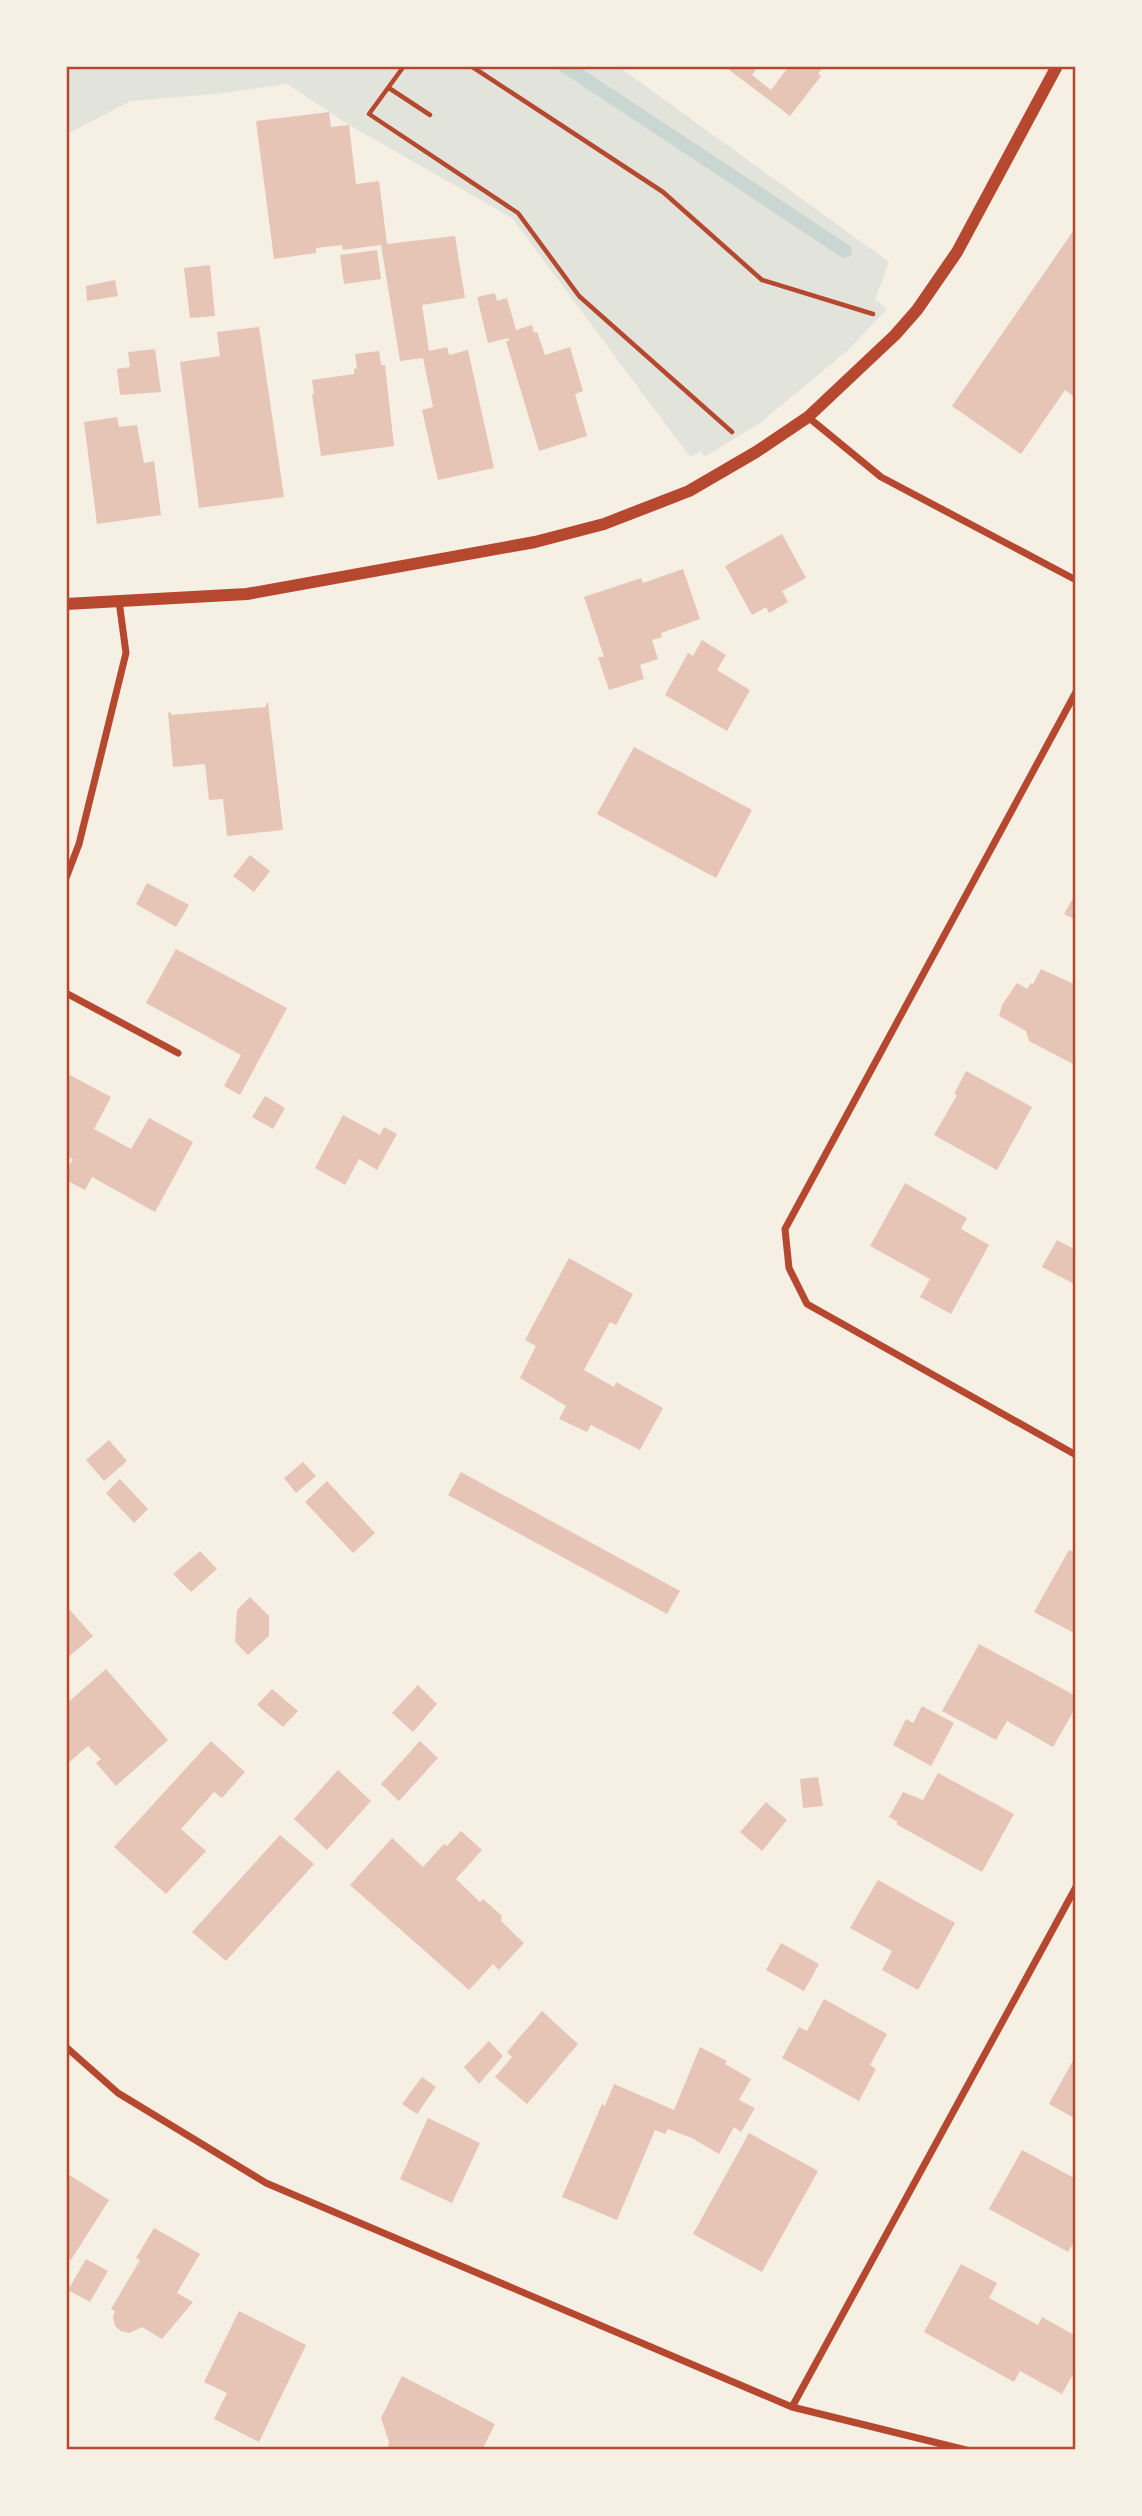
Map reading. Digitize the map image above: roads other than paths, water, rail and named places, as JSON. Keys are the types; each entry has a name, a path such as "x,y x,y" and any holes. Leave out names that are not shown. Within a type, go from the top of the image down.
{"street":[{"path":"66,604 247,594 536,542 604,524 689,491 756,453 808,417 895,335 917,310 957,251 1057,66"},
{"path":"808,417 881,477 1076,580"},
{"path":"66,878 79,844 126,653 119,601"},
{"path":"1076,692 785,1229 789,1268 807,1304 1076,1455"},
{"path":"66,993 177,1053"},
{"path":"792,2407 1076,1887"},
{"path":"66,2047 118,2093 266,2182 792,2407 966,2449"}],"waterway":[{"path":"565,66 845,251"}]}
